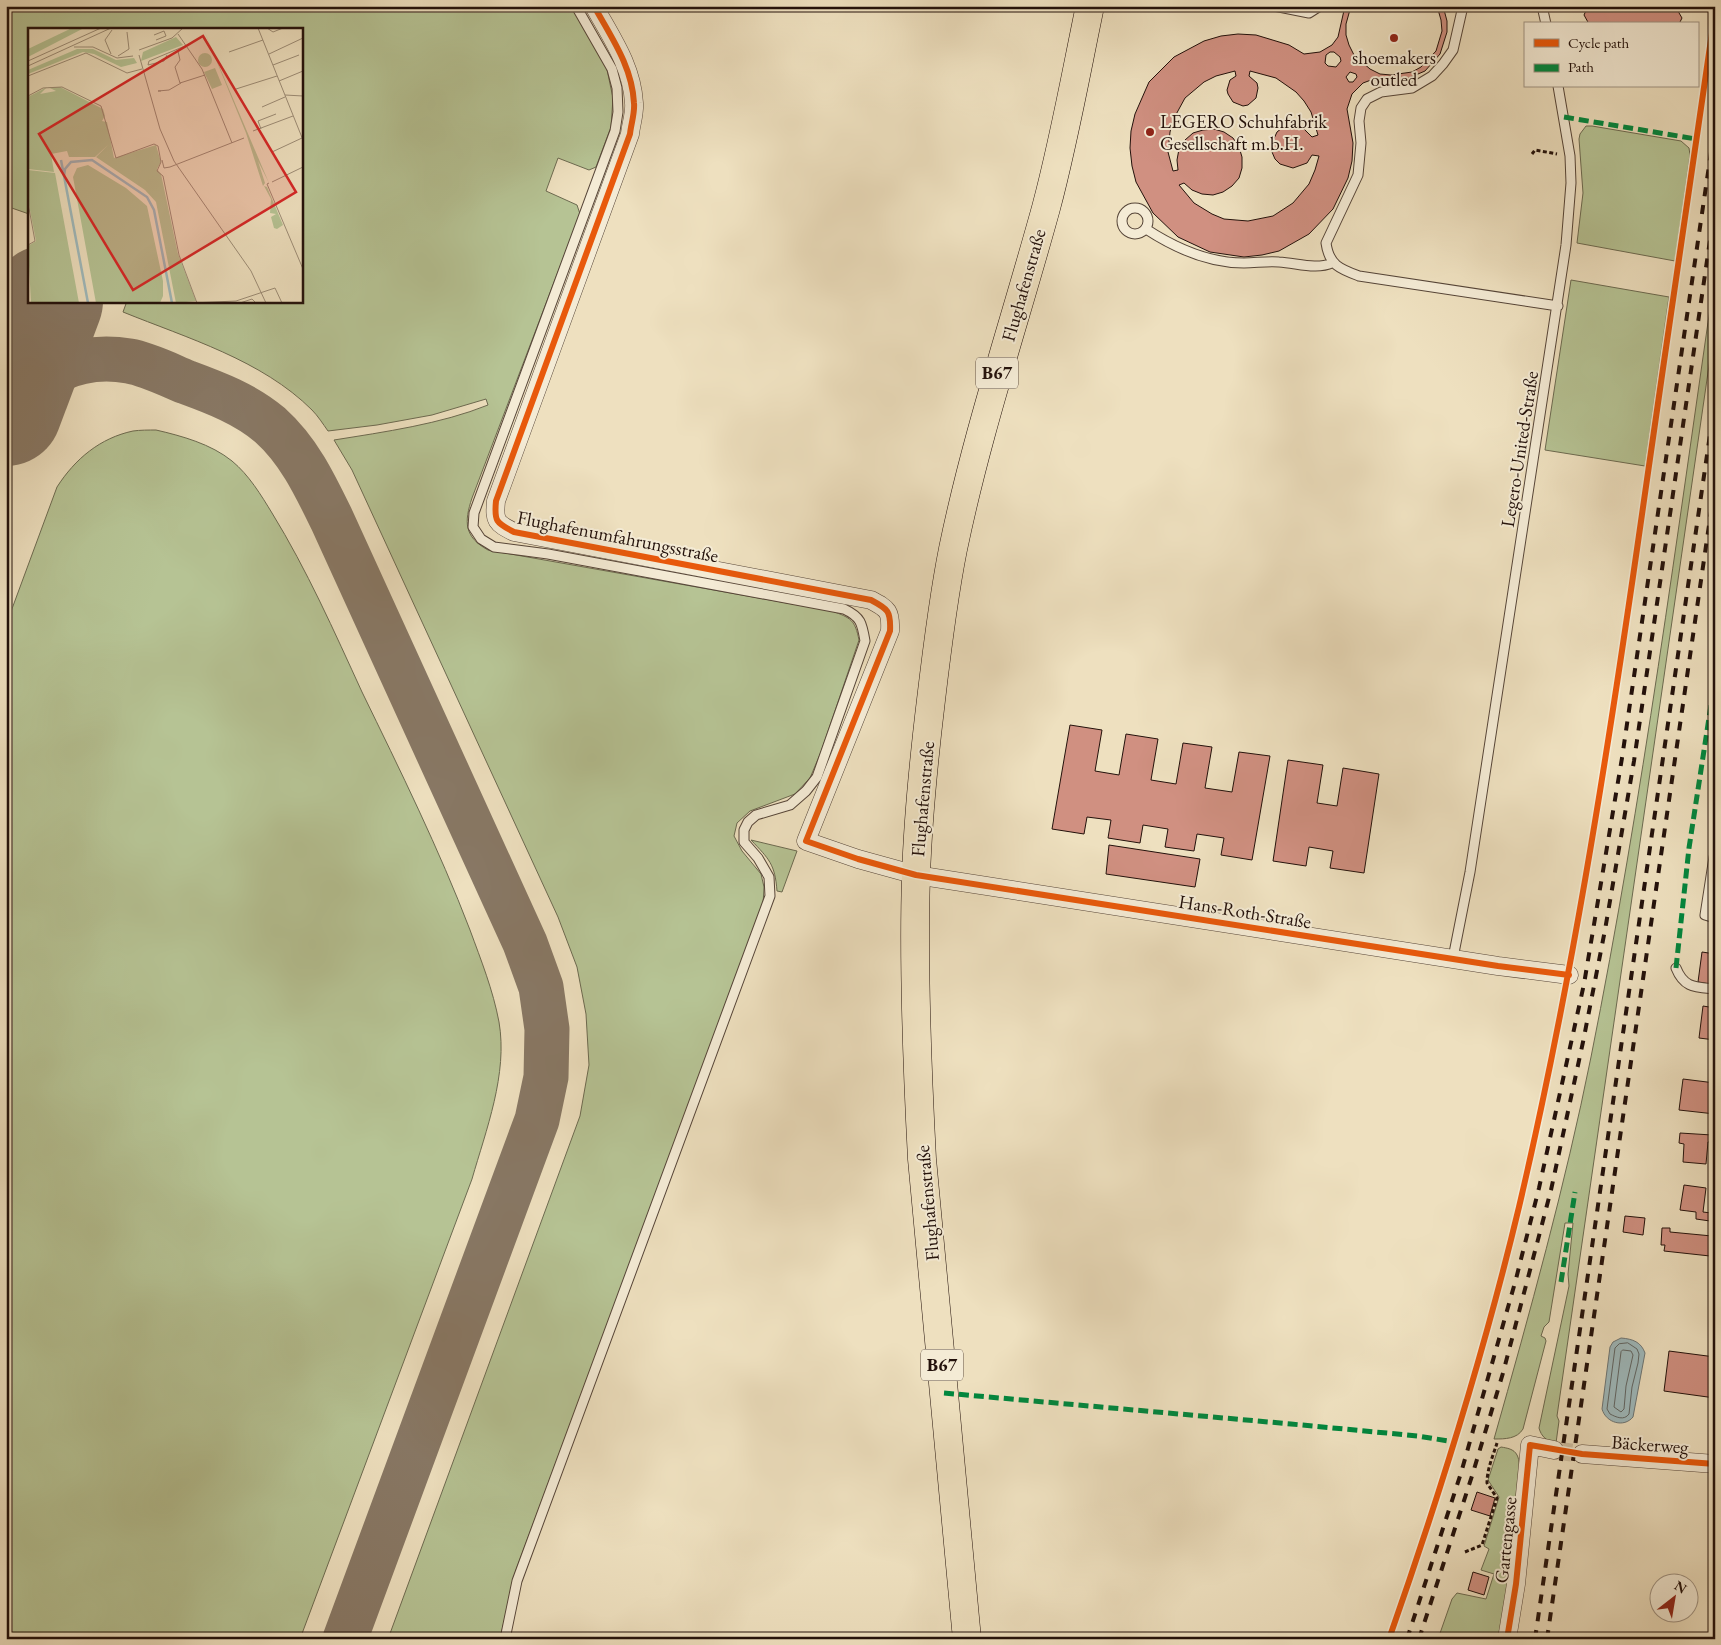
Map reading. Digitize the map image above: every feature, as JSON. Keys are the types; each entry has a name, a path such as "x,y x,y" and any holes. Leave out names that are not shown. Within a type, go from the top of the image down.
{"main road":[{"name":"Flughafenstraße","path":"967,1639 922,1159 916,1019 916,874 928,727 951,558 979,439 1053,179 1090,6"}],"street":[{"name":"Flughafenumfahrungsstraße","path":"594,6 624,58 631,82 634,105 630,134 496,501 494,516 500,525 514,532 871,600 886,608 890,618 890,630 806,841 858,859 916,874"},
{"name":"Hans-Roth-Straße","path":"916,874 1569,975"},
{"name":"Gartengasse","path":"1507,1639 1517,1576 1530,1445 1554,1450"},
{"name":"Bäckerweg","path":"1582,1454 1715,1464"}],"lane":[{"path":"504,1639 517,1581 770,896 769,878 758,858 744,842 748,832 748,822 756,815 790,805 806,791 817,777 865,641 863,625 856,615 844,610 548,554 494,547 481,539 473,527 474,512 615,131 618,112 612,69 576,6"},
{"path":"1274,6 1309,13 1320,6"},
{"path":"1462,6 1453,50 1432,76 1412,88 1381,92 1367,99 1361,108 1361,143 1358,175 1326,244 1327,254 1332,262 1342,270 1358,276 1558,306"},
{"path":"1542,6 1546,22"},
{"name":"Legero-United-Straße","path":"1452,958 1470,872 1479,817 1558,306 1567,236 1571,183 1570,156 1558,88"},
{"path":"1146,228 1163,240 1184,249 1207,258 1227,262 1279,262 1324,266 1332,262"},
{"path":"1714,858 1705,915 1715,918"},
{"path":"1676,968 1682,980 1687,984 1715,989"}],"path":[{"path":"1532,154 1535,150 1570,156"},
{"path":"1465,1552 1482,1545 1496,1506 1497,1498 1488,1486 1487,1480 1488,1470 1497,1443"}],"green space":[{"path":"6,6 571,6 606,65 613,98 611,127 596,167 589,170 558,158 546,191 577,205 580,214 472,498 467,522 470,534 474,540 488,550 832,611 848,618 856,628 859,640 821,752 810,778 795,794 750,811 737,823 734,836 742,851 761,874 764,887 763,905 516,1570 500,1639 388,1639 580,1116 589,1065 586,1014 577,967 558,917 352,470 334,440 432,422 470,412 488,405 486,399 432,415 377,425 328,431 312,410 292,392 270,377 223,352 123,312 127,302 302,302 302,28 28,28 28,214 6,206"},
{"path":"1586,126 1681,141 1689,148 1690,155 1675,261 1577,243 1583,193 1579,139"},
{"path":"1715,274 1715,324 1557,1416 1559,1421 1556,1443 1545,1438 1539,1428 1569,1286 1568,1274 1573,1223 1565,1223 1549,1322 1544,1327 1541,1336 1546,1341 1523,1429 1514,1437 1494,1439 1534,1296 1570,1153 1610,960 1658,666"},
{"path":"1571,280 1669,297 1645,466 1545,450"},
{"path":"156,430 206,445 232,461 259,492 297,556 419,810 470,930 490,987 499,1022 501,1062 494,1102 472,1179 300,1639 6,1639 6,625 57,487 64,477 80,459 99,444 133,431"},
{"path":"751,840 797,851 782,892 777,891 773,868"},
{"path":"1501,1447 1512,1450 1517,1455 1520,1467 1520,1487 1515,1543 1501,1639 1438,1639 1452,1599 1457,1593 1486,1599 1494,1574 1481,1570 1489,1549 1484,1546 1499,1497 1488,1480 1498,1449"}],"water":[{"path":"1621,1338 1636,1342 1645,1353 1633,1417 1620,1423 1607,1418 1602,1409 1610,1347 1613,1342"}],"building":[{"name":"LEGERO Schuhfabrik Gesellschaft m.b.H.","path":"1345,6 1443,6 1447,21 1447,32 1440,54 1425,71 1404,80 1371,80 1363,83 1352,94 1347,109 1353,143 1352,161 1348,178 1333,209 1309,234 1279,251 1244,257 1210,252 1178,237 1153,213 1136,182 1132,166 1131,131 1135,114 1149,82 1174,57 1204,41 1221,36 1238,34 1256,35 1289,45 1304,54 1320,52 1332,45 1338,37","holes":["1334,52 1340,57 1341,61 1336,67 1328,66 1325,63 1326,55","1235,71 1236,76 1230,80 1227,90 1233,102 1243,106 1248,105 1256,98 1257,83 1249,76 1250,71 1276,78 1296,92 1311,112 1318,135 1312,137 1302,127 1282,128 1277,132 1271,145 1275,159 1280,164 1293,168 1307,163 1312,155 1319,156 1309,184 1293,203 1273,216 1248,221 1224,219 1194,203 1179,185 1184,183 1192,190 1202,194 1213,195 1223,192 1239,178 1242,168 1242,157 1239,147 1233,138 1224,132 1214,129 1193,133 1179,149 1178,170 1173,171 1168,152 1173,120 1185,98 1204,82 1216,76","1350,72 1356,74 1357,77 1353,82 1349,82 1346,77"]},
{"name":"shoemakers outled","path":"1351,6 1437,6 1442,31 1436,51 1421,67 1412,72 1391,75 1380,74 1370,69 1354,55 1349,45 1346,35 1346,24"},
{"path":"1588,6 1675,6 1682,18 1680,22 1588,22 1584,15"},
{"path":"1070,725 1102,730 1095,771 1119,775 1126,734 1158,739 1151,780 1176,784 1183,743 1212,747 1205,788 1232,792 1239,752 1270,756 1252,860 1221,855 1224,838 1197,834 1194,851 1165,847 1168,829 1143,825 1140,843 1108,838 1111,820 1087,817 1084,834 1052,829"},
{"path":"1288,760 1323,765 1317,803 1337,806 1343,768 1379,774 1364,873 1330,868 1333,851 1309,847 1306,866 1273,861"},
{"path":"1109,845 1200,859 1195,887 1106,874"},
{"path":"1702,952 1715,954 1715,985 1698,982"},
{"path":"1703,1006 1715,1008 1715,1040 1699,1038"},
{"path":"1683,1079 1715,1083 1715,1114 1679,1110"},
{"path":"1680,1133 1712,1135 1711,1142 1708,1142 1706,1164 1683,1162 1684,1144 1679,1143"},
{"path":"1684,1185 1706,1188 1703,1212 1711,1213 1710,1221 1696,1219 1696,1212 1680,1210"},
{"path":"1625,1216 1645,1218 1643,1235 1623,1232"},
{"path":"1662,1228 1670,1228 1670,1232 1712,1236 1710,1256 1664,1251 1665,1245 1661,1245"},
{"path":"1669,1351 1715,1357 1715,1398 1664,1391"},
{"path":"1477,1492 1495,1498 1490,1516 1471,1510"},
{"path":"1473,1572 1489,1577 1484,1595 1468,1590"}],"taxiway":[{"path":"6,418 29,389 43,378 75,363 110,359 143,365 219,395 251,411 280,435 306,469 332,520 525,943 541,987 547,1029 546,1077 537,1120 345,1639"}],"runway":[{"path":"6,410 47,302"}],"tunnel":[{"path":"1554,1450 1582,1454"}],"railway":[{"path":"1407,1639 1461,1473 1516,1279 1539,1188 1584,984 1622,758 1715,125"},
{"path":"1419,1639 1503,1373 1551,1190 1583,1042 1605,930 1634,761 1715,206"},
{"path":"1535,1639 1715,400"},
{"path":"1547,1639 1715,484"}],"marked path":[{"path":"1564,117 1696,139"},
{"path":"1676,968 1689,848 1715,679"},
{"path":"1561,1282 1575,1192"},
{"path":"944,1393 1418,1436 1454,1442"}],"cycle path":[{"path":"594,6 620,52 629,77 634,107 630,134 496,501 496,517 500,524 514,532 871,600 885,608 890,619 890,631 806,841 858,859 916,875 1498,966 1569,975"},
{"path":"1389,1639 1443,1478 1491,1316 1519,1207 1554,1044 1585,880 1612,715 1715,12"},
{"path":"1507,1639 1516,1584 1530,1445 1582,1454 1715,1464"}],"place":[{"name":"shoemakers outled","path":"1394,38"},
{"name":"LEGERO Schuhfabrik Gesellschaft m.b.H.","path":"1150,132"}]}
